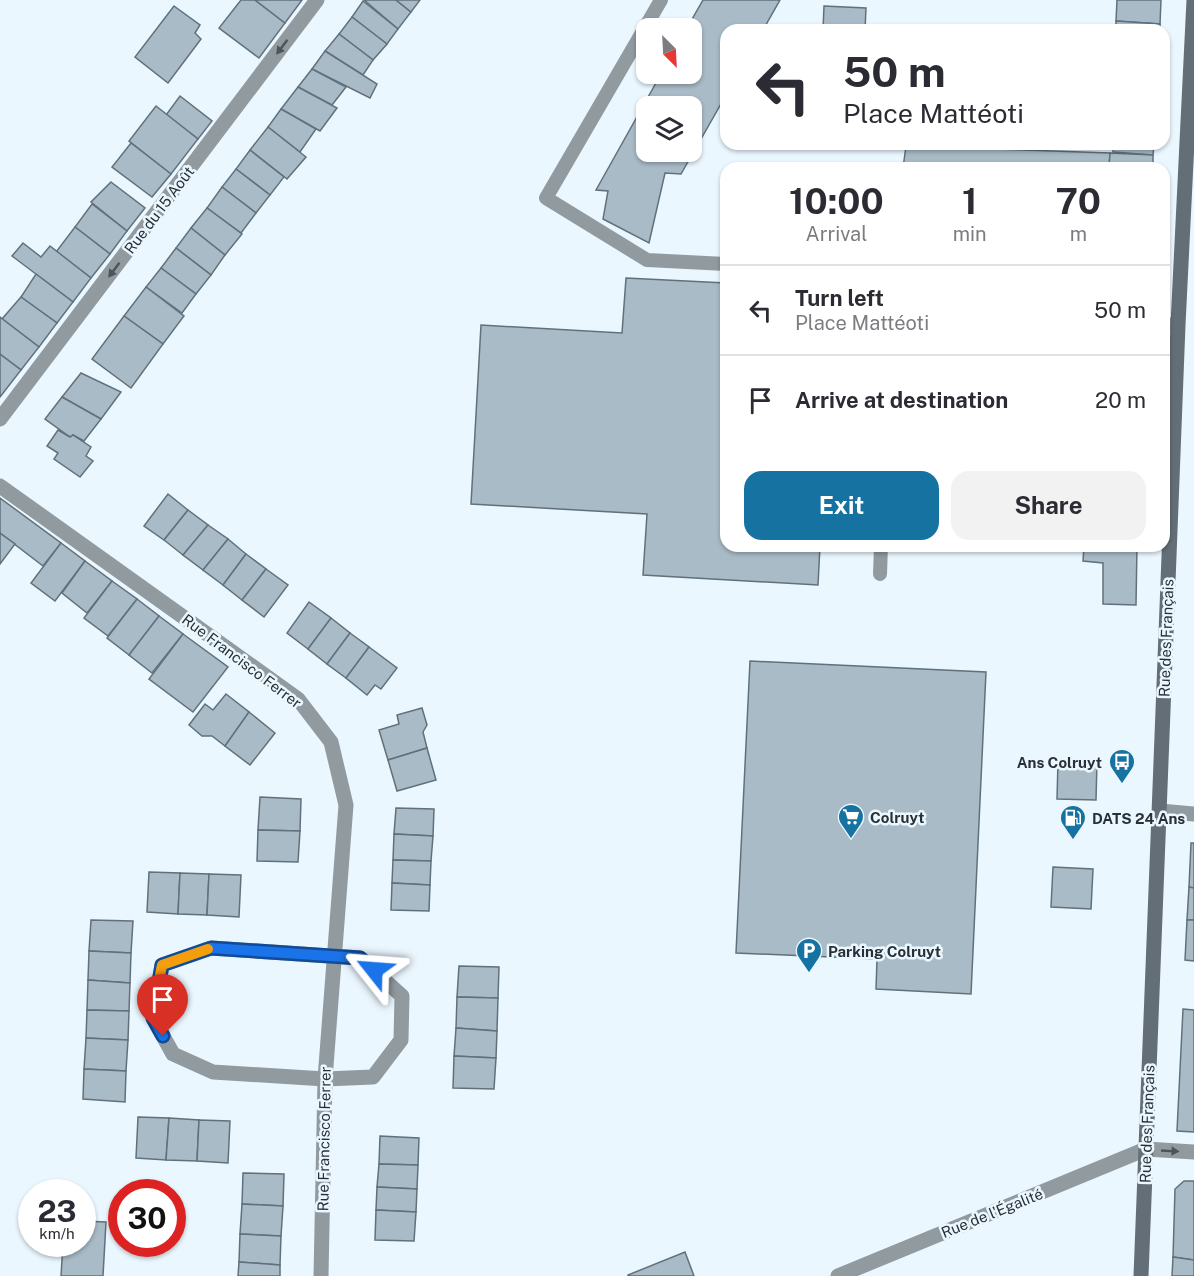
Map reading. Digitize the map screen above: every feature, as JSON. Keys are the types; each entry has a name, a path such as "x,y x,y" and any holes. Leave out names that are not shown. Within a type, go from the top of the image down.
{"main road":[{"name":"Rue des Français","path":"1170,369 1171,325 1194,0"},
{"name":"Rue des Français","path":"1141,1276 1160,812 1166,552"}],"street":[{"name":"Rue du 15 Août","path":"0,419 317,0"},
{"name":"Rue Francisco Ferrer","path":"0,486 298,699 331,742 346,805 325,1079 321,1276"},
{"path":"1160,812 1194,814"},
{"path":"211,948 360,958 402,996 401,1040 373,1077 325,1079 213,1072 173,1054 153,1018 162,965 211,948"},
{"path":"1146,1149 1194,1152"},
{"name":"Rue de l'Égalité","path":"838,1276 1146,1149"}],"lane":[{"path":"661,0 546,198 647,260 720,264"},
{"path":"880,574 881,552"}],"building":[{"path":"241,0 255,0 285,23 259,58 219,28"},
{"path":"255,0 302,0 285,23"},
{"path":"364,0 396,0 411,12 398,29"},
{"path":"396,0 420,0 411,12"},
{"path":"703,0 780,0 766,24 720,24 720,106 702,137 702,96 649,96 655,84 702,84 702,18 693,18"},
{"path":"1117,0 1161,0 1160,24 1116,21"},
{"path":"363,1 398,29 387,44 352,17"},
{"path":"174,6 200,25 195,33 201,39 168,83 135,57"},
{"path":"824,6 866,8 865,24 823,24"},
{"path":"352,17 387,44 373,60 339,34"},
{"path":"1116,21 1160,24 1116,24"},
{"path":"339,34 373,60 363,75 325,51"},
{"path":"325,51 377,84 370,98 312,69"},
{"path":"312,69 346,87 332,105 298,87"},
{"path":"298,87 337,108 320,131 281,109"},
{"path":"180,96 212,121 198,139 166,115"},
{"path":"156,106 198,139 171,174 129,141"},
{"path":"281,109 316,129 300,152 268,127"},
{"path":"636,119 636,162 688,162 681,174 665,173 649,243 603,219 608,191 596,190"},
{"path":"268,127 306,157 287,179 250,150"},
{"path":"131,143 171,174 152,197 112,167"},
{"path":"250,150 284,177 270,195 236,169"},
{"path":"905,150 1110,153 1109,162 904,162"},
{"path":"1113,150 1153,150 1153,155 1113,152"},
{"path":"1110,153 1153,155 1153,162 1109,162"},
{"path":"236,169 270,195 256,213 222,187"},
{"path":"111,182 145,208 127,231 91,202"},
{"path":"222,187 256,213 241,233 207,208"},
{"path":"92,204 127,231 110,254 75,227"},
{"path":"207,208 242,234 225,255 191,228"},
{"path":"75,227 110,254 91,278 56,252"},
{"path":"191,228 225,255 211,275 176,248"},
{"path":"23,243 41,257 50,246 91,278 73,302 12,256"},
{"path":"176,248 211,275 196,294 161,268"},
{"path":"161,268 196,294 182,313 146,287"},
{"path":"36,274 73,302 57,323 21,297"},
{"path":"626,278 720,283 720,552 820,552 818,585 643,575 647,514 471,504 481,325 622,333"},
{"path":"146,287 184,316 163,344 124,316"},
{"path":"21,297 57,323 39,347 2,319"},
{"path":"124,316 163,344 131,388 92,359"},
{"path":"0,317 39,347 21,370 0,354"},
{"path":"0,354 21,370 0,397"},
{"path":"81,373 121,392 101,419 62,397"},
{"path":"62,397 101,419 84,441 73,435 70,437 45,419"},
{"path":"58,430 70,437 73,435 91,447 86,456 93,461 80,477 54,459 58,453 47,446"},
{"path":"168,494 188,510 164,540 144,526"},
{"path":"0,498 61,543 43,566 0,533"},
{"path":"188,510 208,525 183,555 164,540"},
{"path":"208,525 228,539 203,570 183,555"},
{"path":"0,533 15,544 0,564"},
{"path":"228,539 246,554 223,585 203,570"},
{"path":"61,543 85,561 55,601 31,583"},
{"path":"1084,552 1137,552 1136,605 1103,604 1103,563 1083,561"},
{"path":"246,554 266,569 242,600 223,585"},
{"path":"85,561 112,581 87,613 62,593"},
{"path":"266,569 288,585 264,617 242,600"},
{"path":"112,581 137,599 108,636 84,618"},
{"path":"137,599 159,616 129,655 107,638"},
{"path":"309,602 331,618 308,649 287,633"},
{"path":"159,616 183,634 152,673 129,655"},
{"path":"331,618 350,633 327,664 308,649"},
{"path":"350,633 369,647 346,678 327,664"},
{"path":"183,634 228,667 193,712 149,679"},
{"path":"369,647 397,668 381,689 375,685 367,695 346,678"},
{"path":"750,661 986,672 971,994 876,989 877,959 736,953"},
{"path":"226,694 249,712 225,746 212,736 202,736 189,725 205,704 213,710"},
{"path":"422,708 427,725 423,732 427,748 388,760 379,730 399,724 397,715"},
{"path":"249,712 275,733 250,765 225,746"},
{"path":"427,748 436,780 397,791 388,760"},
{"path":"1058,761 1097,762 1096,800 1057,799"},
{"path":"260,797 301,799 300,831 258,830"},
{"path":"396,808 434,809 433,836 394,834"},
{"path":"258,830 300,831 298,862 257,861"},
{"path":"394,834 433,836 431,861 393,860"},
{"path":"1191,843 1194,843 1194,888 1189,887"},
{"path":"393,860 431,861 430,885 392,883"},
{"path":"1053,867 1093,869 1091,909 1051,907"},
{"path":"149,872 180,873 178,914 147,912"},
{"path":"180,873 209,874 207,915 178,914"},
{"path":"209,874 241,875 239,917 207,915"},
{"path":"392,883 430,885 429,911 391,910"},
{"path":"1189,887 1194,888 1194,920 1187,920"},
{"path":"91,920 133,921 131,953 89,951"},
{"path":"1187,920 1194,920 1194,961 1185,960"},
{"path":"89,951 131,953 130,983 88,980"},
{"path":"459,966 499,967 498,998 457,997"},
{"path":"88,980 130,983 129,1011 87,1010"},
{"path":"457,997 498,998 497,1031 456,1028"},
{"path":"1183,1009 1194,1010 1194,1132 1177,1131"},
{"path":"87,1010 129,1011 128,1040 86,1038"},
{"path":"456,1028 497,1031 496,1058 454,1056"},
{"path":"86,1038 128,1040 126,1071 84,1069"},
{"path":"454,1056 496,1058 494,1089 453,1088"},
{"path":"84,1069 126,1071 125,1102 83,1099"},
{"path":"138,1117 169,1118 166,1160 136,1158"},
{"path":"169,1118 199,1120 197,1161 166,1160"},
{"path":"199,1120 230,1121 228,1163 197,1161"},
{"path":"380,1136 419,1138 418,1165 379,1164"},
{"path":"379,1164 418,1165 417,1189 377,1187"},
{"path":"243,1173 284,1174 283,1206 242,1204"},
{"path":"1184,1181 1194,1181 1194,1260 1173,1257 1175,1189"},
{"path":"377,1187 417,1189 416,1212 376,1210"},
{"path":"242,1204 283,1206 281,1236 240,1234"},
{"path":"376,1210 416,1212 414,1241 375,1240"},
{"path":"96,1222 106,1222 103,1276 61,1276 62,1257 96,1257"},
{"path":"240,1234 281,1236 280,1265 239,1262"},
{"path":"685,1252 694,1276 628,1276 628,1275"},
{"path":"1173,1257 1194,1260 1194,1276 1172,1276"},
{"path":"239,1262 280,1265 280,1276 238,1276"}],"slow traffic":[{"path":"160,975 162,965 208,949"}],"place":[{"name":"Ans Colruyt","path":"1122,785"},
{"name":"Colruyt","path":"851,840"},
{"name":"DATS 24 Ans","path":"1073,841"},
{"name":"Parking Colruyt","path":"809,974"}],"route":[{"path":"163,1036 153,1018 162,965 211,948 360,958 374,970"}]}
